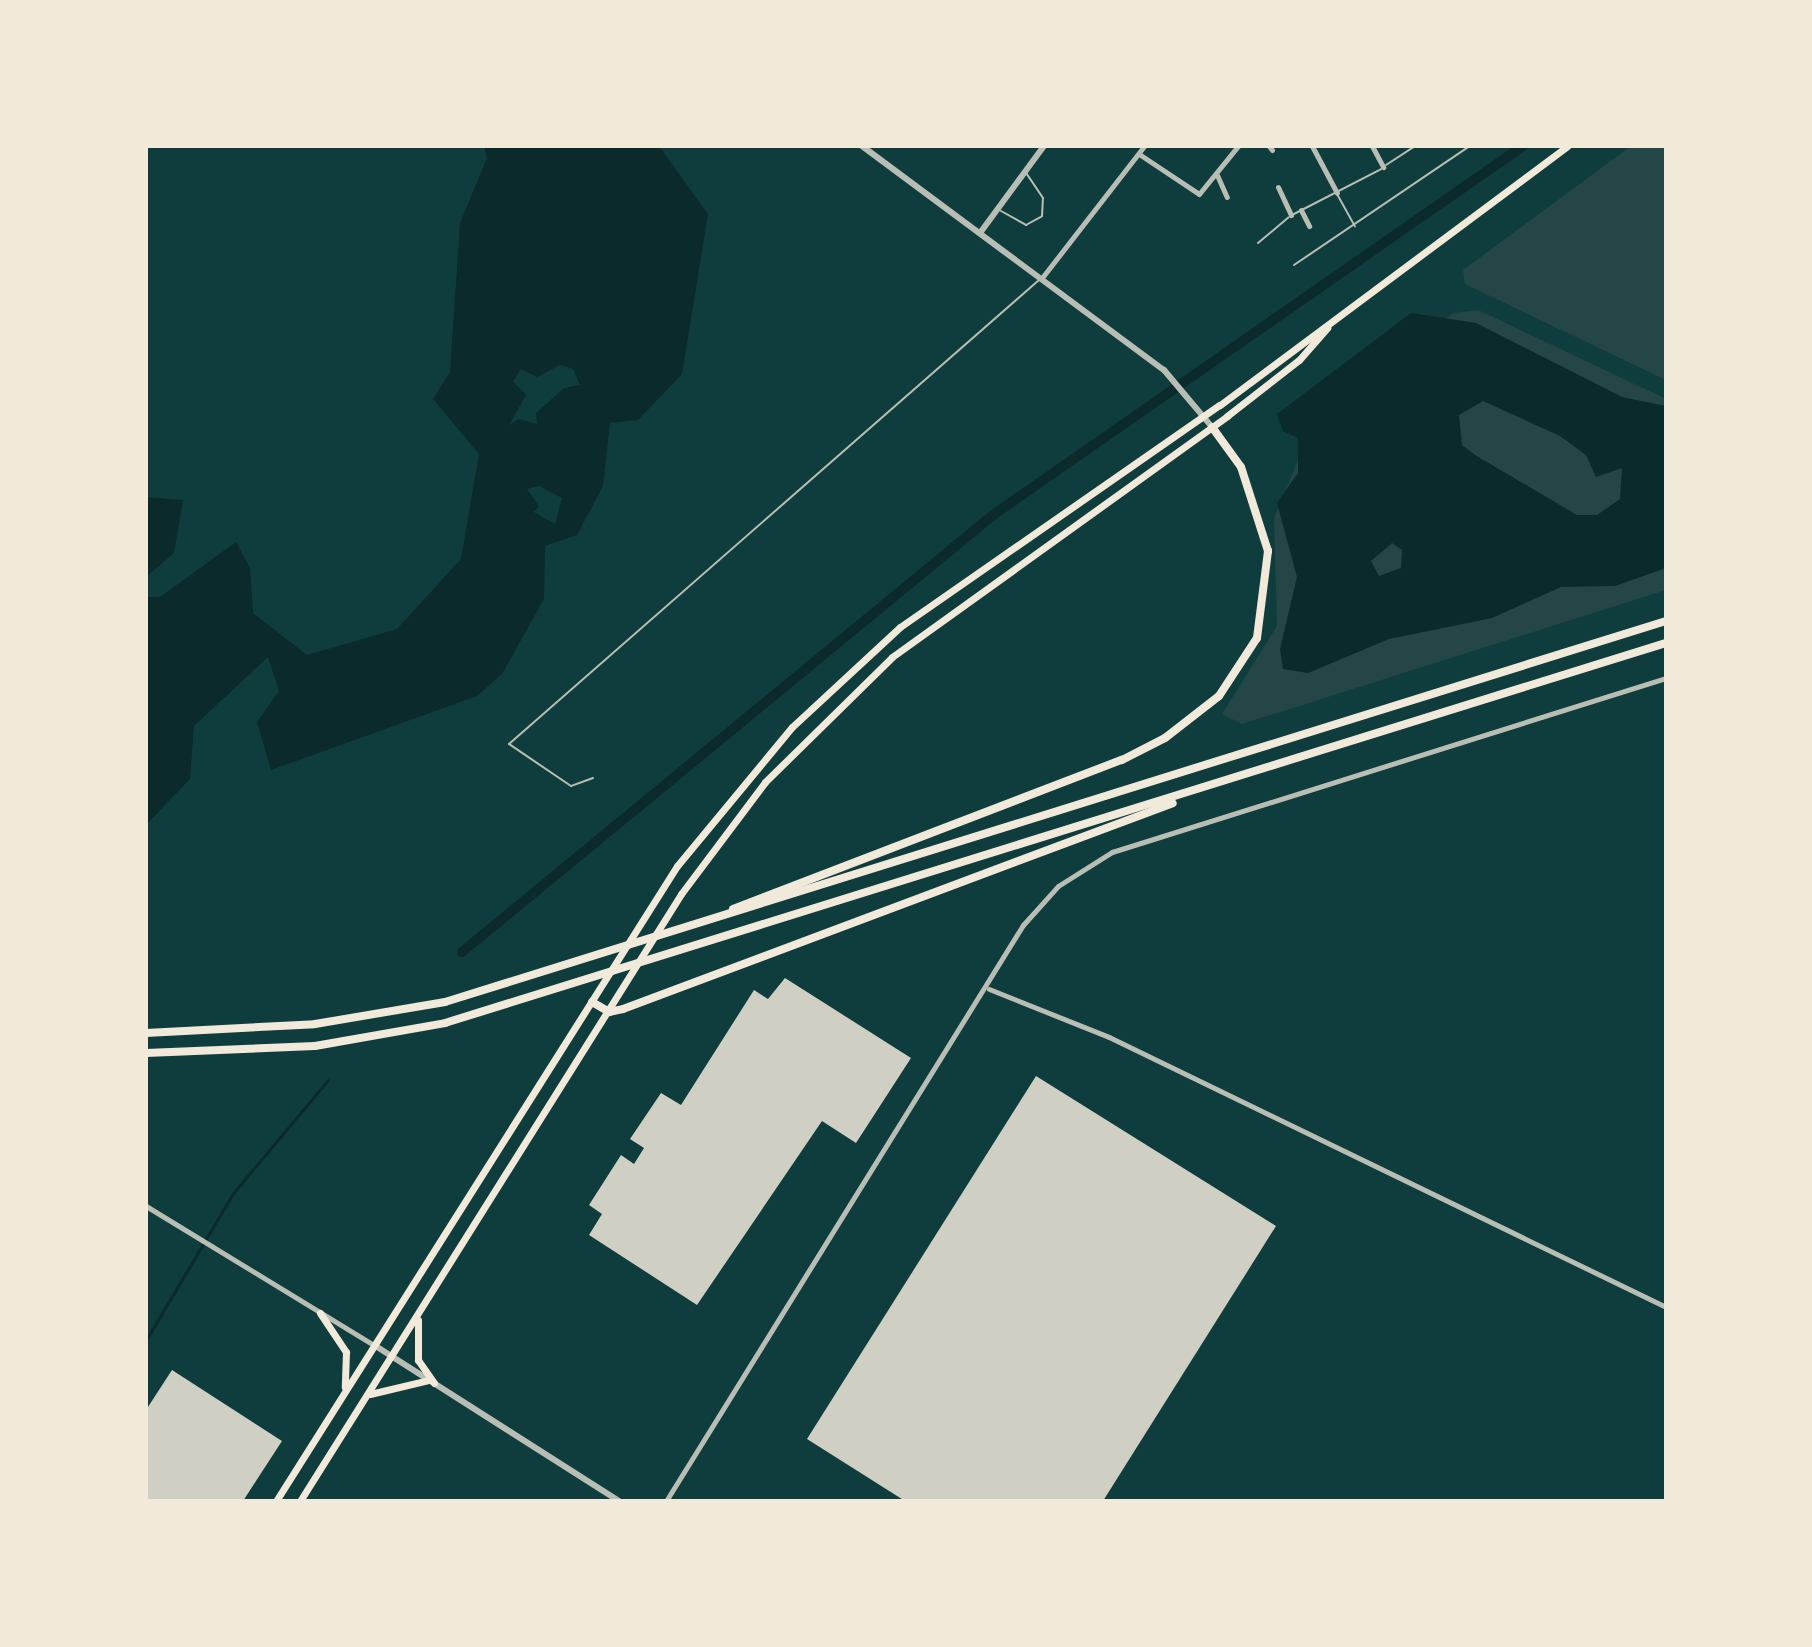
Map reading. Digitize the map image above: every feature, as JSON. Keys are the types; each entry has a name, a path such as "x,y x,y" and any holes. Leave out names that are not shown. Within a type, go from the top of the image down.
{"highway":[{"path":"707,922 1122,760 1165,738 1219,696 1257,638 1268,551 1241,467 1212,427"},
{"path":"146,1033 383,1015 598,956 1666,621"},
{"path":"146,1053 257,1051 384,1036 573,986 1666,643"},
{"path":"592,1002 609,1012 898,910 1237,777"}],"main road":[{"path":"276,1501 592,1002 723,804 839,680 959,584 1205,416 1567,146"},
{"path":"300,1501 706,857 816,727 915,639 1212,427 1299,360 1336,317"},
{"path":"320,1313 346,1352 343,1393"},
{"path":"367,1395 432,1382 416,1353 419,1314"}],"street":[{"path":"862,146 1179,384 1212,427"},
{"path":"980,233 1044,146"},
{"path":"1041,279 1144,146"},
{"path":"1139,154 1191,192 1204,192 1238,146"},
{"path":"1312,146 1337,193"},
{"path":"1372,146 1383,167"},
{"path":"1217,175 1227,197"},
{"path":"1278,187 1291,215"},
{"path":"1301,210 1309,226"},
{"path":"666,1501 1044,899 1112,852 1666,678"},
{"path":"989,989 1109,1037 1661,1301 1666,1307"},
{"path":"146,1206 392,1356 619,1501"}],"lane":[{"path":"1258,243 1291,215 1337,193 1415,146"},
{"path":"1294,265 1356,228 1470,146"},
{"path":"998,208 1026,225 1042,216 1043,198 1025,172"},
{"path":"1337,193 1356,228"},
{"path":"593,778 571,786 509,744 1041,279"}],"shaded area":[{"path":"484,146 659,146 708,214 682,374 638,420 610,423 603,486 577,535 545,546 544,599 502,674 477,696 271,770 257,722 279,691 268,657 194,726 190,779 146,825 146,597 160,597 236,542 250,568 253,613 307,655 397,629 461,559 479,454 433,399 450,372 460,223 487,158","holes":["560,365 573,369 580,385 564,388 536,413 537,424 519,419 509,425 526,395 513,381 521,369 537,377","539,486 562,498 555,524 534,512 539,506 527,489"]},
{"path":"1631,146 1666,146 1666,380 1465,284 1463,270"},
{"path":"1478,310 1666,399 1666,590 1242,724 1222,714 1277,626 1274,518 1315,420 1453,313"},
{"path":"1411,313 1476,323 1622,397 1666,406 1666,568 1615,586 1561,587 1492,618 1389,639 1308,673 1283,669 1280,649 1297,577 1277,503 1298,473 1298,438 1283,431 1277,414","holes":["1483,401 1560,436 1586,455 1596,477 1622,468 1620,499 1597,515 1577,515 1475,455 1462,445 1459,415","1392,543 1402,550 1401,568 1379,576 1371,561"]},
{"path":"146,497 183,500 174,553 146,577"}],"building":[{"path":"785,978 911,1058 856,1143 822,1121 697,1305 589,1235 602,1214 589,1205 621,1155 634,1164 644,1148 630,1139 661,1093 681,1105 754,990 768,999"},
{"path":"1036,1076 1276,1226 1103,1501 905,1501 807,1439"},
{"path":"172,1370 282,1441 243,1501 146,1501 146,1410"}],"waterway":[{"path":"462,952 993,515 1523,146"},
{"path":"146,1340 234,1192 328,1080"}]}
